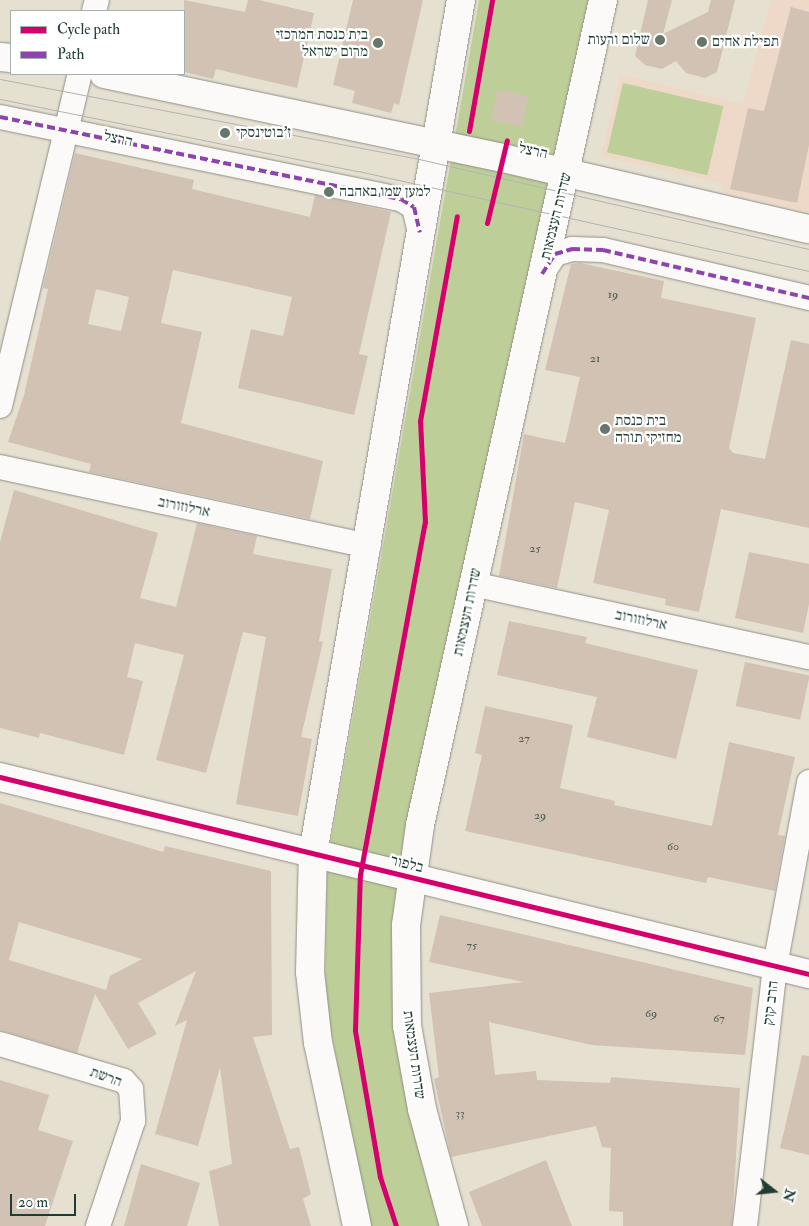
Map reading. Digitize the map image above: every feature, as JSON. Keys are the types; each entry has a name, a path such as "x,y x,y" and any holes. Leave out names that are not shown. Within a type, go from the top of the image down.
{"main road":[{"path":"356,1226 318,1043 310,972 313,853 369,546 420,232 461,0"},
{"name":"שדרות העצמאות","path":"454,1226 422,1108 407,1026 406,925 420,825 603,0"},
{"name":"הרצל","path":"109,75 566,172 809,229"},
{"name":"בלפור","path":"0,777 809,974"}],"street":[{"path":"0,406 64,128 80,75"},
{"name":"הרצל","path":"0,117 64,128 401,199 414,206 420,232"},
{"path":"542,274 555,254 572,249 603,250 809,298"},
{"name":"ארלוזורוב","path":"0,467 369,546"},
{"name":"ארלוזורוב","path":"473,584 809,656"},
{"name":"הרב קוק","path":"744,1226 775,966 809,782"},
{"name":"הרשת","path":"0,1044 124,1081 131,1088 133,1121 98,1226"}],"shaded area":[{"path":"771,0 809,0 809,212 722,192 723,184 601,156 620,74 743,104"}],"green space":[{"path":"479,0 593,0 401,891 445,1226 369,1226 325,1000 327,864"},
{"path":"623,83 723,106 707,175 607,152"}],"building":[{"path":"184,0 245,12 248,0 259,0 314,13 297,88 216,69 213,79 185,72"},
{"name":"בית כנסת המרכזי מרום ישראל","path":"353,0 423,0 399,105 394,103 391,113 352,103 355,91 333,85"},
{"path":"648,0 672,0 663,34 708,12 711,0 735,0 717,72 705,78 686,73 676,61 662,69 645,65 635,56"},
{"path":"791,7 809,12 809,145 797,203 730,189 748,108 764,111"},
{"path":"497,90 528,96 522,127 491,120"},
{"path":"75,153 194,180 192,189 310,217 315,195 391,212 359,354 368,356 354,415 238,388 251,329 283,336 292,297 173,270 161,323 202,332 181,423 323,461 310,519 89,472 91,464 8,442 24,395 48,289 43,288","holes":["96,289 129,297 121,331 88,324"]},
{"path":"580,263 664,281 661,298 756,318 729,448 733,453 765,459 791,340 809,344 809,528 721,509 699,612 665,605 666,599 593,583 609,510 575,502 557,588 499,576 524,434 565,443 580,377 545,370 571,264"},
{"path":"14,490 158,533 140,598 176,607 197,523 257,536 253,554 332,569 319,641 323,642 301,737 312,739 298,816 236,804 266,637 243,632 206,773 156,760 184,655 135,643 127,677 143,681 124,755 40,733 39,738 0,728 0,542"},
{"path":"749,552 809,564 809,604 803,633 735,618"},
{"path":"509,621 587,637 585,643 698,670 676,759 587,737 597,697 497,675"},
{"path":"745,662 809,676 800,720 736,706"},
{"path":"485,706 573,725 560,788 615,801 614,805 712,826 729,742 795,757 778,835 785,836 775,891 708,877 706,883 465,831 482,755 475,753"},
{"path":"0,803 163,852 165,846 271,871 272,1035 253,1037 290,1149 299,1147 311,1194 303,1199 311,1226 219,1226 209,1171 232,1164 220,1067 198,1146 155,1134 187,1020 175,1026 196,971 138,1003 157,1034 128,1049 95,994 77,1053 0,1030","holes":["19,922 142,959 110,976 106,990 9,960"]},
{"path":"440,915 753,988 745,1055 592,1045 489,1022 495,1075 536,1071 537,1080 610,1083 611,1077 740,1088 732,1226 623,1226 623,1212 609,1211 611,1148 602,1147 596,1126 451,1157 434,1079 439,1077 429,993 523,982 429,962"},
{"path":"802,1055 809,1056 809,1155 780,1148"},
{"path":"0,1080 49,1095 38,1130 73,1141 45,1226 0,1226"},
{"path":"546,1160 572,1226 482,1226 469,1192"},
{"path":"141,1164 200,1183 187,1226 124,1226"}],"tram line":[{"path":"0,79 419,159 809,249"},
{"path":"0,99 358,171 809,271"}],"marked path":[{"path":"0,117 401,199 414,207 420,232"},
{"path":"542,274 555,254 572,249 603,250 809,298"}],"cycle path":[{"path":"469,131 492,0"},
{"path":"487,223 507,140"},
{"path":"396,1226 380,1177 355,1030 360,875 425,522 420,421 457,216"},
{"path":"0,777 809,974"}],"place":[{"name":"שלום ורעות","path":"660,40"},
{"name":"תפילת אחים","path":"702,42"},
{"name":"בית כנסת המרכזי מרום ישראל","path":"378,43"},
{"name":"ז'בוטינסקי","path":"225,133"},
{"name":"למען שמו באהבה","path":"329,192"},
{"name":"בית כנסת מחזיקי תורה","path":"605,429"}]}
